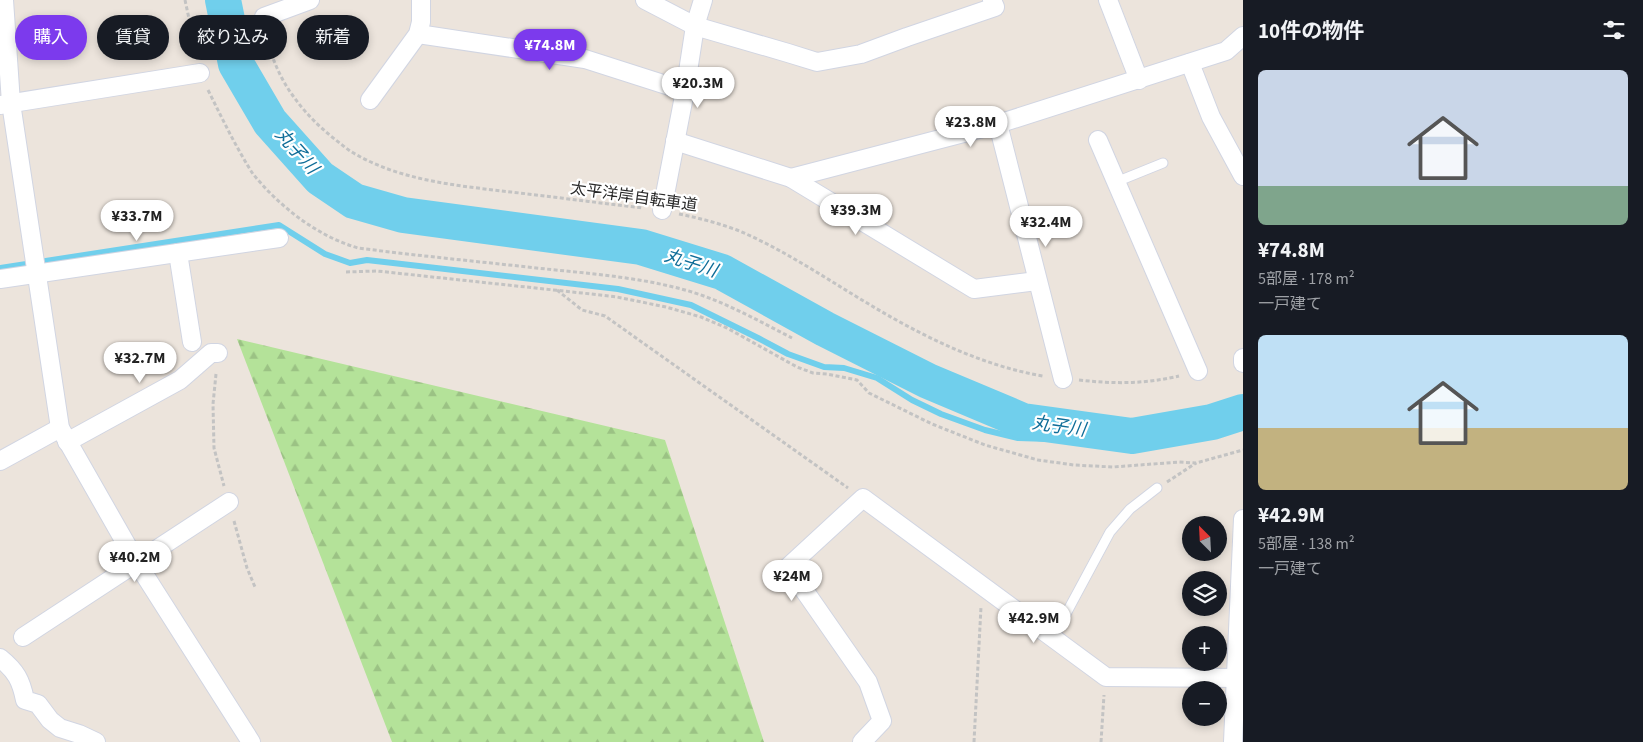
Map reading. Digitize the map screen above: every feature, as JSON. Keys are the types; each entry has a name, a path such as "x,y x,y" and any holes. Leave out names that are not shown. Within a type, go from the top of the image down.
{"street":[{"path":"4,0 5,104 37,273 63,435 137,563 251,742"},
{"path":"269,15 310,0"},
{"path":"370,100 418,34 421,22 421,0"},
{"path":"646,0 695,26 817,62 861,54 995,7 992,0"},
{"path":"662,210 685,91 695,26 703,0"},
{"path":"1108,0 1139,80"},
{"path":"418,34 585,59 685,91"},
{"path":"791,178 998,124 1139,80 1226,51 1243,36"},
{"path":"1190,63 1211,117 1243,176"},
{"path":"5,104 200,73"},
{"path":"998,124 1063,379"},
{"path":"1098,140 1198,371"},
{"path":"675,141 791,178 974,289 1037,280"},
{"path":"0,279 279,238"},
{"path":"178,253 192,342"},
{"path":"1,467 63,435 180,380 211,353 218,353"},
{"path":"1243,358 1243,363"},
{"path":"862,742 882,720 868,682 788,567 863,498 1106,677 1240,678"},
{"path":"23,637 229,502"},
{"path":"1233,742 1240,678 1243,519"},
{"path":"0,658 13,668 22,684 24,700 38,704 50,720 60,728 96,742"}],"lane":[{"path":"1116,182 1163,162"},
{"path":"1053,638 1110,532 1130,510 1157,488"}],"path":[{"path":"185,0 200,73 229,134 252,173 278,200 307,224 338,242 358,248 609,275 660,284 693,292 721,303 743,312 792,338"},
{"name":"太平洋岸自転車道","path":"274,60 278,71 296,102 322,130 356,155 396,171 450,184 662,210 710,220 739,231 789,256 911,329 967,354 1020,372 1114,384 1160,380 1198,371"},
{"path":"346,272 377,271 556,290 617,297 666,307 701,317 727,328 813,374 827,374 857,380 869,393 932,424 985,445 1038,460 1074,466 1113,467 1179,462 1196,463"},
{"path":"556,290 582,310 605,316 863,498"},
{"path":"218,353 213,404 214,448 254,587"},
{"path":"1157,488 1196,463 1243,450"},
{"path":"974,742 982,586"},
{"path":"1101,742 1106,677"}],"green space":[{"path":"237,339 665,440 764,742 392,742"}],"waterway":[{"name":"丸子川","path":"223,0 236,64 270,122 320,178 354,201 403,215 641,247 722,272 825,329 928,381 1023,421 1132,436 1212,422 1243,412"},
{"path":"0,268 279,225 325,254 350,263 367,260 618,289 691,305 788,354 824,367 844,368 877,378 912,400 941,414 985,430 1018,438 1049,439 1132,436"}]}
